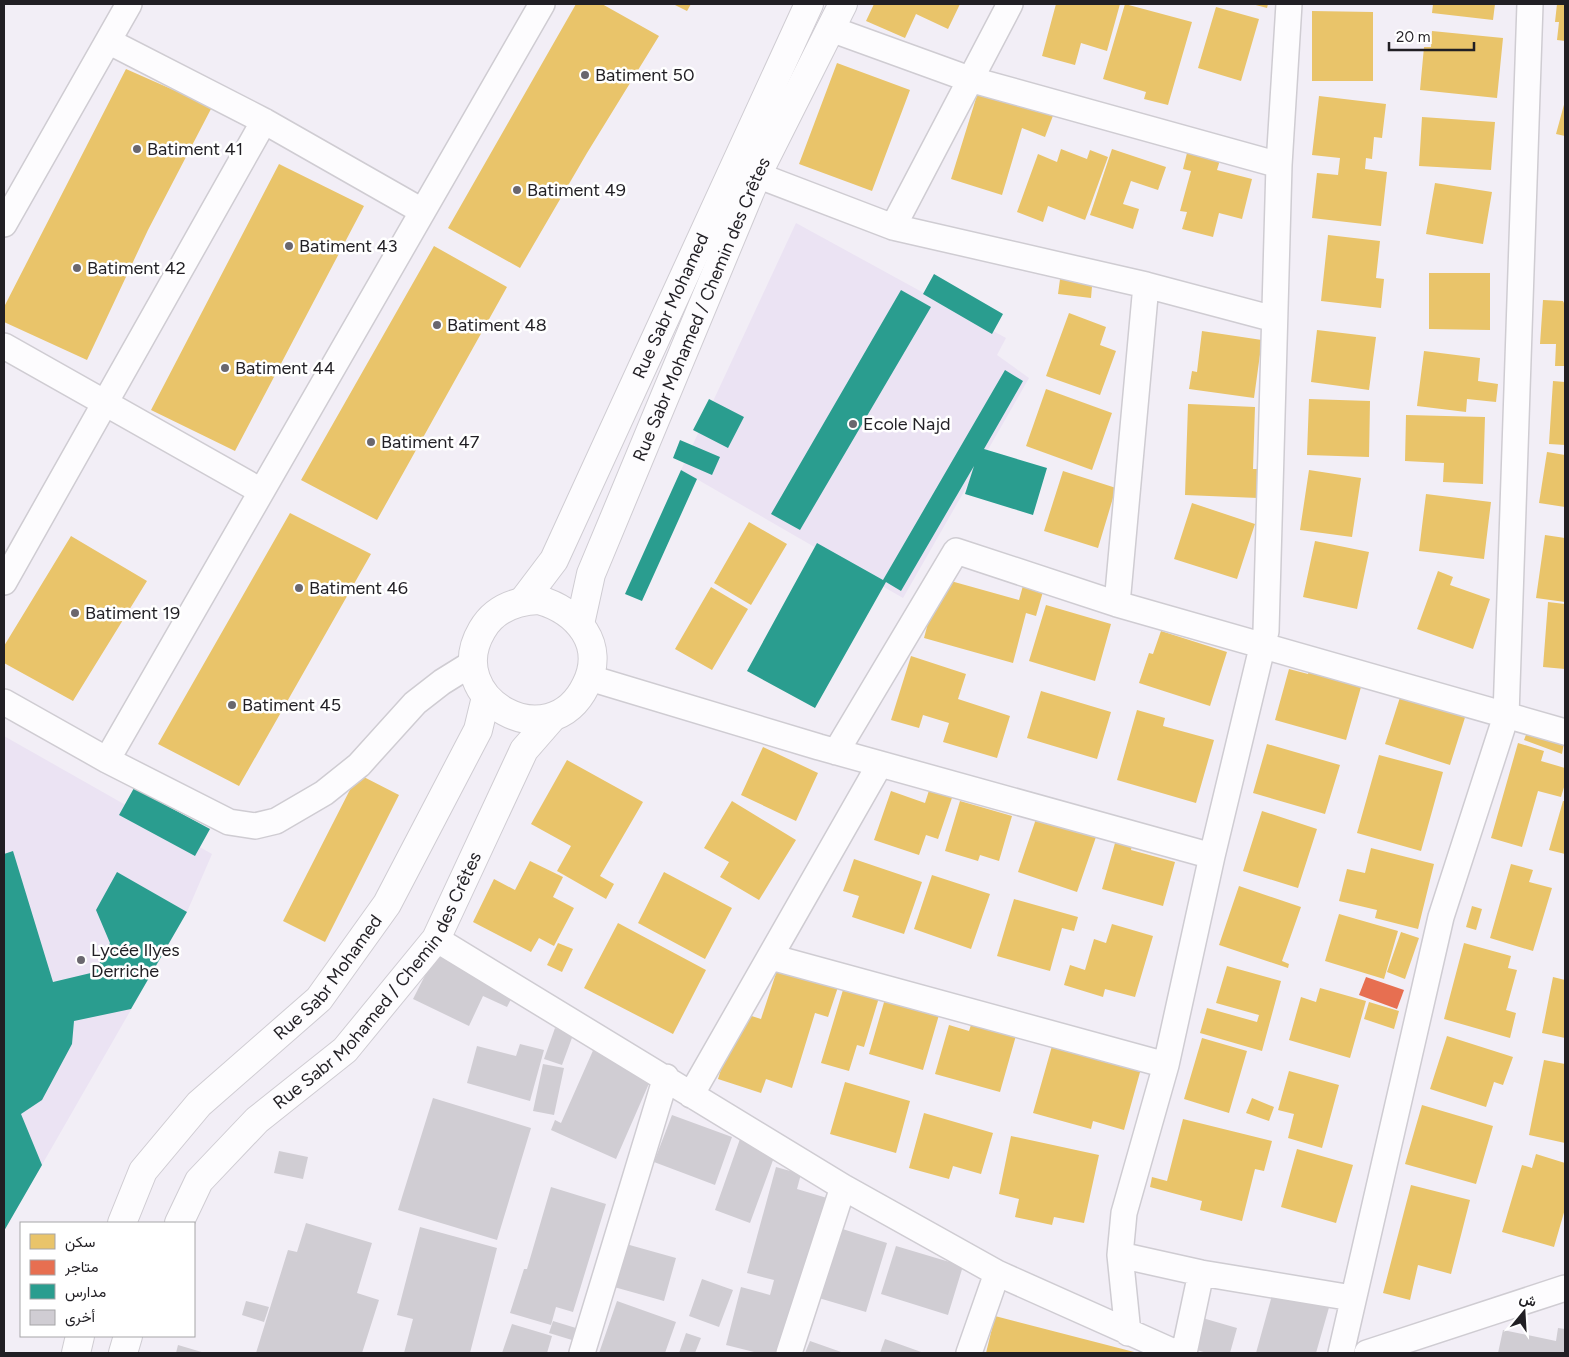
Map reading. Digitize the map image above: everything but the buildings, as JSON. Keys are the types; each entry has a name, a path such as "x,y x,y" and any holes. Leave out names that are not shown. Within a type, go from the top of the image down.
{"main road":[{"name":"Rue Sabr Mohamed","path":"522,601 554,560 809,4"},
{"name":"Rue Sabr Mohamed / Chemin des Crêtes","path":"580,624 591,574 757,175 843,4"},
{"path":"539,600 554,604 568,612 580,624 589,640 593,660 590,678 581,696 567,709 550,719 533,720 515,717 498,709 486,697 471,664 477,639 487,621 503,608 522,601 539,600"},
{"name":"Rue Sabr Mohamed","path":"122,1222 143,1171 199,1104 319,999 387,904 478,730 486,697"},
{"name":"Rue Sabr Mohamed / Chemin des Crêtes","path":"179,1222 199,1182 257,1120 345,1050 436,939 524,750 550,719"},
{"path":"76,1353 80,1337"},
{"path":"123,1353 128,1337"}],"street":[{"path":"4,224 129,4"},
{"path":"107,760 542,4"},
{"path":"893,227 1010,4"},
{"path":"1128,1333 1120,1255 1124,1214 1166,1065 1212,856 1266,631 1279,165 1289,4"},
{"path":"1341,1353 1440,917 1506,716 1530,4"},
{"path":"832,29 969,80 1279,165"},
{"path":"108,41 264,121 422,212"},
{"path":"4,582 264,121"},
{"path":"757,175 893,227 1146,285 1274,319"},
{"path":"1117,604 1146,285"},
{"path":"4,346 261,491"},
{"path":"836,752 956,551 1117,604 1565,732"},
{"path":"4,702 107,760 229,822 254,826 276,821 324,793 359,765 414,703 442,682 471,664"},
{"path":"590,678 836,752 1212,856"},
{"path":"691,1095 880,764"},
{"path":"436,939 666,1077 691,1095 843,1187 997,1273 1176,1353"},
{"path":"771,957 1166,1065"},
{"path":"582,1353 666,1077"},
{"path":"789,1353 843,1187"},
{"path":"1120,1255 1201,1273 1352,1298"},
{"path":"968,1353 997,1273"},
{"path":"1184,1353 1201,1273"},
{"path":"1367,1353 1565,1288"}],"shaded area":[{"name":"Ecole Najd","path":"796,223 1006,338 997,355 1029,378 903,598 681,470"},
{"name":"Lycée Ilyes Derriche","path":"4,736 212,854 187,912 4,1231"}],"place":[{"name":"Batiment 50","path":"585,75"},
{"name":"Batiment 41","path":"137,149"},
{"name":"Batiment 49","path":"517,190"},
{"name":"Batiment 43","path":"289,246"},
{"name":"Batiment 42","path":"77,268"},
{"name":"Batiment 48","path":"437,325"},
{"name":"Batiment 44","path":"225,368"},
{"name":"Ecole Najd","path":"853,424"},
{"name":"Batiment 47","path":"371,442"},
{"name":"Batiment 46","path":"299,588"},
{"name":"Batiment 19","path":"75,613"},
{"name":"Batiment 45","path":"232,705"},
{"name":"Lycée Ilyes Derriche","path":"81,960"}]}
